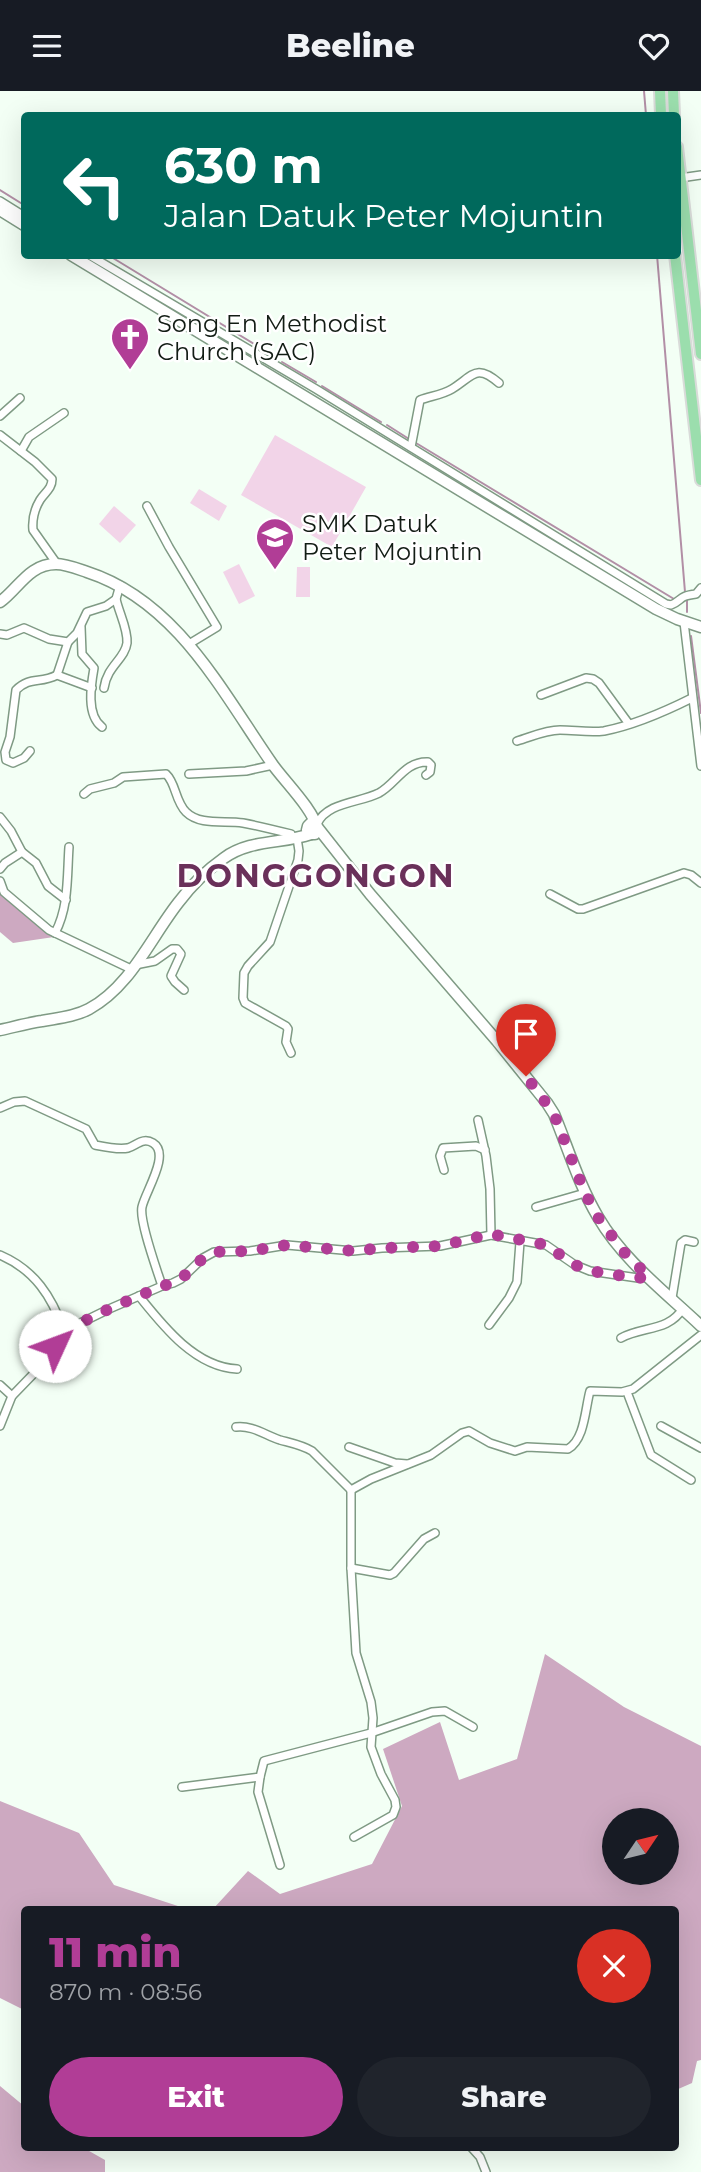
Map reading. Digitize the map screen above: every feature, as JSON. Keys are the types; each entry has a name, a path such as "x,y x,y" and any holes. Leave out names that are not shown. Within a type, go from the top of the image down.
{"main road":[{"path":"660,91 661,112"},
{"path":"673,91 674,112"},
{"path":"681,187 701,354"},
{"path":"676,259 701,479"}],"street":[{"path":"681,179 701,176"},
{"path":"0,201 21,214"},
{"path":"0,210 21,223"},
{"path":"78,259 421,461 515,510 666,604 671,605 682,596 696,594 701,588"},
{"path":"96,259 411,447 421,461 512,522 656,609 695,624 692,698 701,766"},
{"path":"411,447 420,400 451,389 476,372 488,373 499,383"},
{"path":"0,416 20,398"},
{"path":"21,451 33,434 64,413"},
{"path":"0,435 52,479 52,485 38,504 32,526 57,564"},
{"path":"147,506 218,627 189,644"},
{"path":"512,522 515,510"},
{"path":"0,602 31,572 57,564 97,575 120,585 149,605 189,644 302,803 313,828 340,855 370,894 466,1003 540,1093 554,1114 585,1193 606,1230 649,1277 701,1326"},
{"path":"104,688 108,672 126,647 127,636 116,599 120,585"},
{"path":"30,751 24,758 13,763 6,760 16,690 26,683 46,681 57,675 68,642 74,637 87,612 106,606 116,599"},
{"path":"81,625 82,655 94,668 93,713 95,721 102,727"},
{"path":"0,634 7,635 24,628 49,639 68,642"},
{"path":"57,675 92,688"},
{"path":"541,695 586,678 593,679 599,683 629,724"},
{"path":"517,741 547,731 587,733 629,724 663,713 692,698"},
{"path":"0,1030 75,1016 105,999 133,967 178,904 226,856 251,845 292,837 313,828 320,818 337,807 365,799 383,790 397,775 417,763 428,762 431,765 430,772 426,775"},
{"path":"189,774 246,771 273,765"},
{"path":"84,794 90,789 114,783 123,777 166,774 180,805 192,816 210,821 247,823 292,837 299,851 298,860 273,937 248,966 243,982 245,1003 286,1025 286,1042 292,1053"},
{"path":"0,817 12,831 22,852 36,863 48,886 66,900"},
{"path":"55,933 63,919 69,847"},
{"path":"0,869 22,852"},
{"path":"550,894 583,909 684,873 701,883"},
{"path":"0,881 4,892 40,925 133,967 155,961 172,949 177,949 181,957 171,976 184,990"},
{"path":"0,1108 25,1101 86,1129 95,1145 126,1148 144,1140 151,1141 157,1147 160,1154 156,1171 141,1212 162,1286"},
{"path":"478,1120 490,1189 491,1234"},
{"path":"444,1170 440,1156 443,1148 476,1146 485,1150"},
{"path":"536,1207 585,1193"},
{"path":"0,1426 12,1396 44,1364 64,1331 181,1279 203,1258 214,1252 296,1245 342,1252 440,1246 491,1234 550,1247 575,1265 590,1271 638,1278 649,1277"},
{"path":"672,1298 681,1243 685,1240 694,1242"},
{"path":"489,1325 517,1282 520,1242"},
{"path":"0,1255 13,1261 47,1292 64,1331"},
{"path":"139,1296 163,1325 202,1358 220,1367 237,1369"},
{"path":"621,1338 631,1332 660,1327 678,1317 683,1308"},
{"path":"351,1490 431,1455 469,1431 489,1443 514,1451 527,1447 568,1449 574,1446 580,1434 590,1391 627,1392 634,1389 701,1335"},
{"path":"0,1385 12,1396"},
{"path":"627,1392 651,1455 691,1480"},
{"path":"661,1426 701,1448"},
{"path":"236,1427 255,1429 309,1449 351,1490 351,1568 356,1653 373,1718 371,1747 396,1807 393,1815 355,1837"},
{"path":"349,1447 395,1463 408,1464"},
{"path":"351,1568 390,1575 424,1539 435,1533"},
{"path":"280,1865 258,1792 264,1761 371,1733 432,1712 445,1711 473,1727"},
{"path":"182,1787 260,1777"},
{"path":"475,2151 486,2172"}],"shaded area":[{"path":"275,435 366,487 332,547 241,495"},
{"path":"199,489 227,506 219,521 190,503"},
{"path":"114,506 136,525 120,543 99,524"},
{"path":"239,564 255,596 239,604 223,572"},
{"path":"297,567 310,567 310,597 296,597"},
{"path":"0,893 54,937 13,943 0,932"},
{"path":"545,1654 624,1707 701,1746 701,2060 697,2061 692,2083 679,2089 679,1906 216,1906 248,1871 280,1894 372,1864 402,1806 383,1749 440,1722 459,1780 517,1759"},
{"path":"0,1801 79,1833 114,1885 178,1906 21,1906 21,2008 0,1998"},
{"path":"0,2086 21,2104 21,2151 89,2151 105,2160 105,2172 0,2172"}],"waterway":[{"path":"644,91 646,112"},
{"path":"0,190 21,203"},
{"path":"115,259 277,358"},
{"path":"657,259 685,592"},
{"path":"282,362 316,382"},
{"path":"322,386 381,422"},
{"path":"387,425 409,439"},
{"path":"416,443 674,599"},
{"path":"687,600 687,612"},
{"path":"691,636 701,713"}],"place":[{"name":"Song En Methodist Church (SAC)","path":"130,371"},
{"name":"SMK Datuk Peter Mojuntin","path":"275,571"}],"district":[{"name":"DONGGONGON","path":"316,875"}],"route":[{"path":"55,1346 64,1331 181,1279 203,1258 214,1252 296,1245 342,1252 440,1246 491,1234 520,1242 546,1245 582,1269 638,1278 649,1277 623,1251 597,1216 585,1193 554,1114 526,1076"}]}
